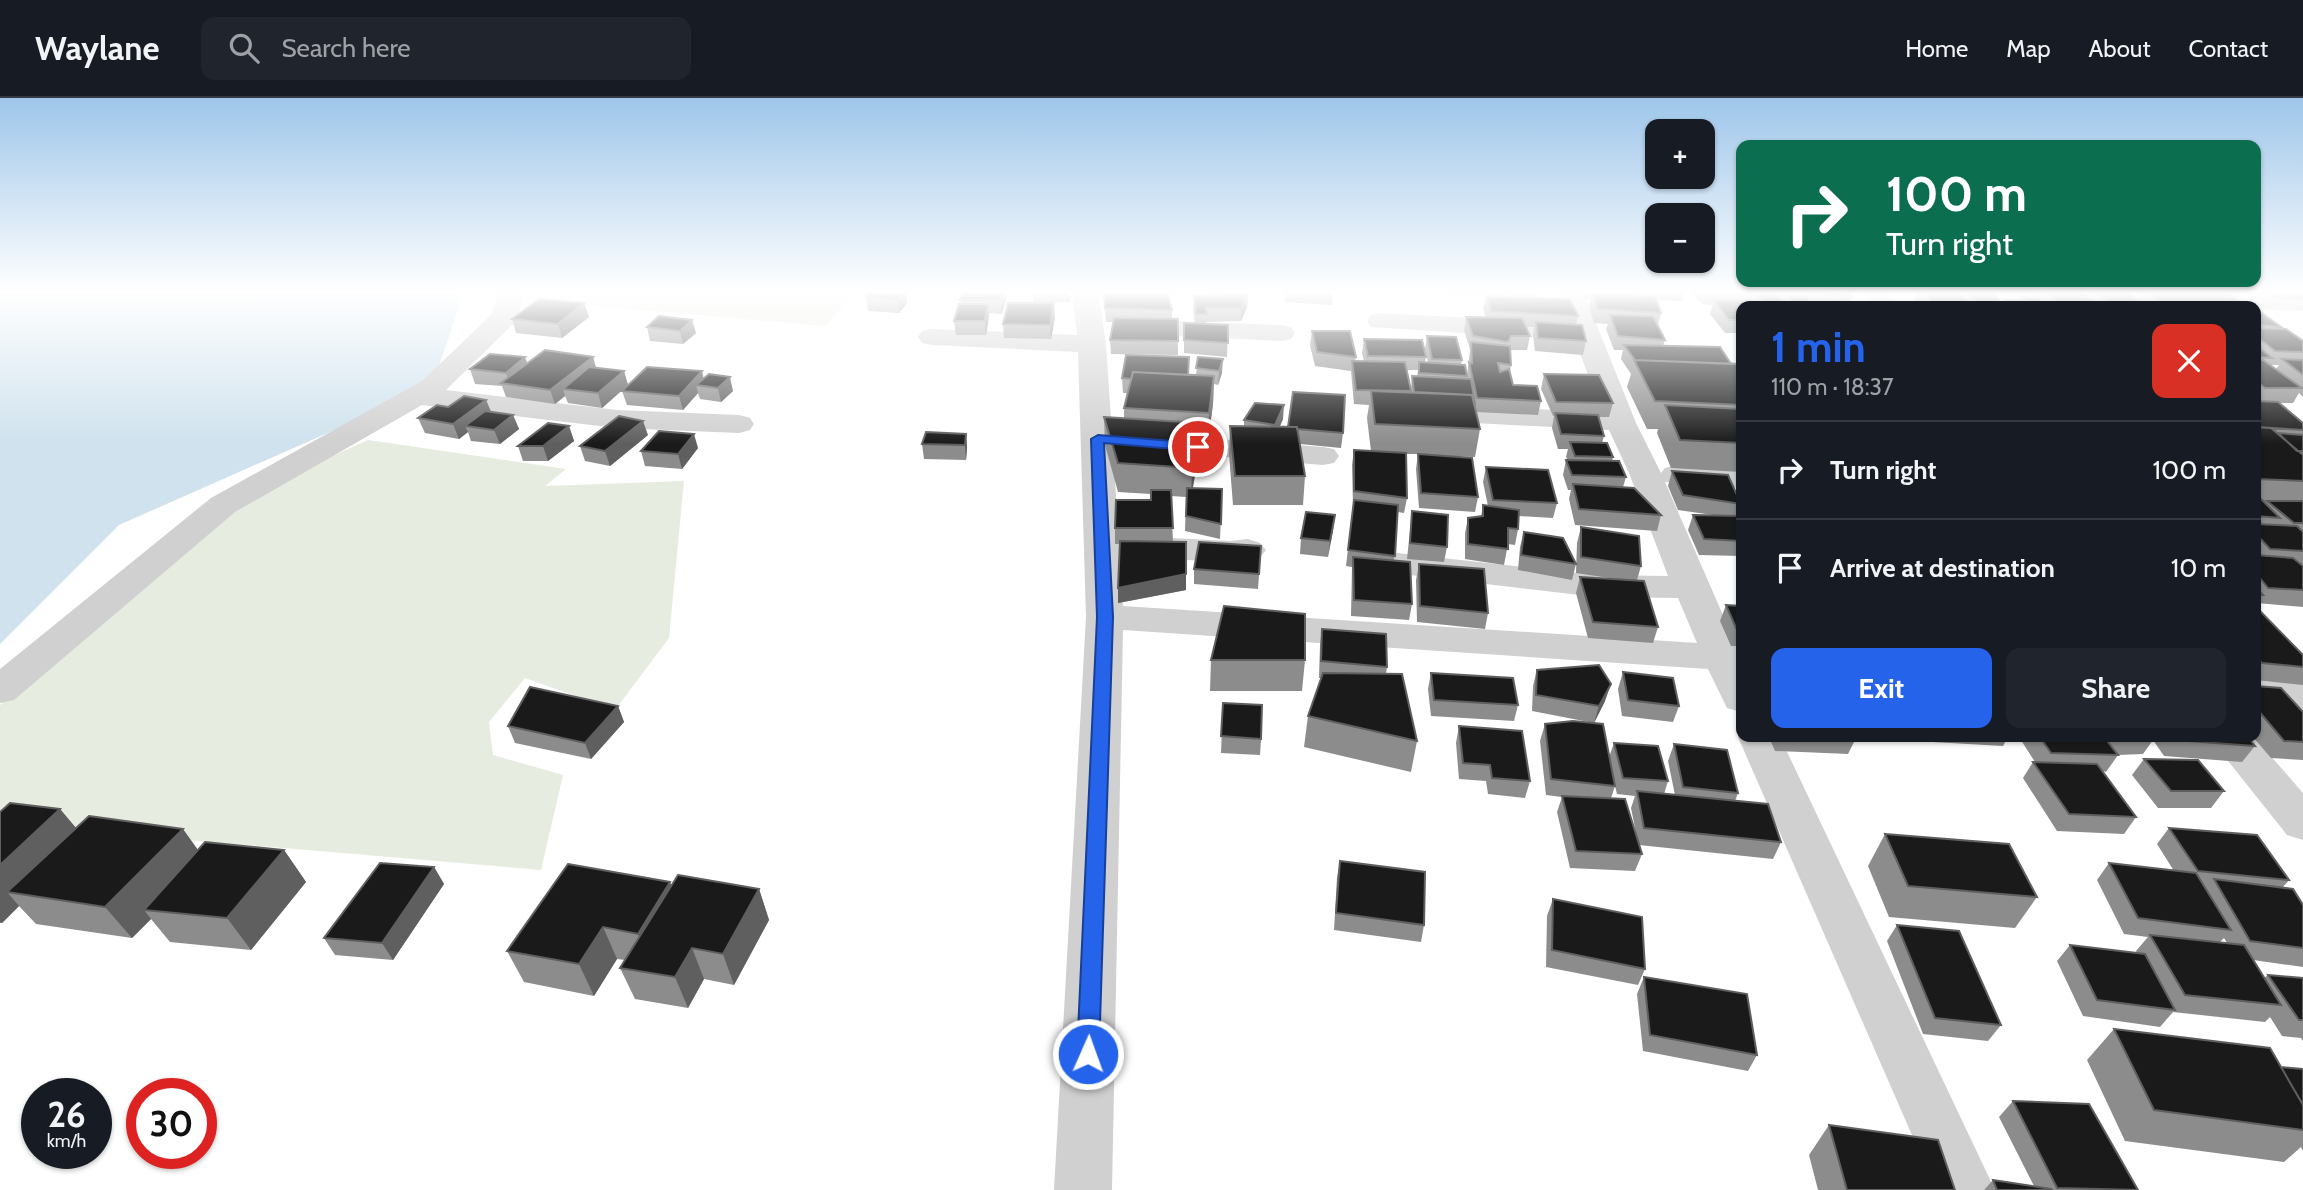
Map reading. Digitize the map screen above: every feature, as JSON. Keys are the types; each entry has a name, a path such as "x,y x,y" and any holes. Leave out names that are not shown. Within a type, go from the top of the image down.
{"street":[{"path":"0,690 223,505 432,387 479,342"},
{"path":"1083,1190 1105,617 1098,439 1091,342"},
{"path":"1590,342 1621,423 1646,473 1691,587 1732,657 1736,675"},
{"path":"416,396 617,419 739,424"},
{"path":"1474,414 1621,423"},
{"path":"1098,439 1324,456"},
{"path":"1646,473 1736,478"},
{"path":"1100,543 1230,552 1256,549"},
{"path":"1396,564 1597,586 1691,587"},
{"path":"1105,617 1732,657"},
{"path":"2261,692 2303,696"},
{"path":"1761,742 1966,1190"},
{"path":"2234,742 2303,823"}],"shaded area":[{"path":"368,440 566,469 545,486 684,481 669,638 615,710 525,678 489,722 493,755 563,775 541,870 0,824 0,705 90,629 223,505"}],"water":[{"path":"0,342 447,342 432,387 119,525 0,644"}],"building":[{"path":"1315,342 1353,342 1356,357 1317,352"},
{"path":"1365,342 1422,342 1426,357 1368,356"},
{"path":"1428,342 1457,342 1462,360 1432,359"},
{"path":"1471,342 1510,346 1511,365 1498,363 1500,372 1509,369 1513,385 1537,386 1541,401 1477,398 1469,362 1472,363"},
{"path":"2264,342 2303,342 2303,352 2275,351"},
{"path":"1624,345 1720,347 1731,364 1635,360"},
{"path":"2261,349 2272,358 2261,357"},
{"path":"545,350 593,357 550,390 501,383"},
{"path":"490,354 525,357 506,373 470,369"},
{"path":"1126,355 1189,357 1188,375 1133,372 1131,379 1122,378"},
{"path":"1198,357 1223,359 1219,371 1196,368"},
{"path":"2282,359 2303,360 2303,375"},
{"path":"1634,360 1736,364 1736,405 1655,401"},
{"path":"2261,360 2302,388 2265,388 2261,385"},
{"path":"1352,361 1405,362 1411,391 1356,390"},
{"path":"1419,362 1465,365 1467,376 1419,373"},
{"path":"589,367 624,371 598,393 563,389"},
{"path":"647,367 702,371 679,396 622,391"},
{"path":"1133,372 1214,376 1209,413 1124,408"},
{"path":"709,374 730,377 718,388 696,385"},
{"path":"1544,374 1599,375 1613,403 1556,402"},
{"path":"1412,376 1471,379 1475,404 1472,395 1414,392"},
{"path":"1371,391 1472,395 1480,429 1375,424"},
{"path":"1293,392 1345,395 1343,433 1288,427"},
{"path":"464,396 486,400 453,424 418,418 437,405 448,407"},
{"path":"2261,401 2278,402 2303,423 2303,430 2261,427"},
{"path":"1255,403 1284,405 1275,425 1244,420"},
{"path":"1665,405 1736,409 1736,443 1680,440"},
{"path":"485,411 513,415 494,430 465,426"},
{"path":"1555,413 1598,415 1604,436 1561,434"},
{"path":"619,416 643,421 605,451 580,446"},
{"path":"1104,417 1200,423 1192,468 1118,463"},
{"path":"548,423 569,426 543,446 518,446"},
{"path":"1230,426 1297,427 1305,476 1235,476"},
{"path":"2261,427 2271,428 2303,455 2303,481 2261,479"},
{"path":"659,431 694,434 678,454 641,451"},
{"path":"926,432 966,434 965,445 922,444"},
{"path":"2278,433 2303,435 2303,451 2297,451"},
{"path":"1570,442 1607,443 1613,457 1575,456"},
{"path":"1354,450 1406,453 1407,498 1354,491"},
{"path":"1418,454 1472,458 1478,497 1421,493"},
{"path":"1566,460 1619,461 1626,477 1572,475"},
{"path":"1486,467 1548,470 1557,503 1493,500"},
{"path":"1672,471 1728,475 1736,493 1736,503 1683,495"},
{"path":"1573,484 1634,488 1661,515 1579,509"},
{"path":"1187,488 1222,489 1221,524 1186,516"},
{"path":"1151,490 1171,490 1173,528 1115,528 1116,500 1151,500"},
{"path":"2261,499 2280,518 2261,516"},
{"path":"1354,500 1398,505 1395,556 1348,550"},
{"path":"2267,501 2303,501 2303,523 2294,523"},
{"path":"1483,505 1519,510 1518,529 1508,528 1508,549 1468,544 1468,518 1483,516"},
{"path":"1412,511 1448,515 1447,547 1410,543"},
{"path":"1306,512 1335,515 1330,541 1301,538"},
{"path":"1693,515 1736,516 1736,541 1704,539"},
{"path":"2261,524 2297,526 2303,532 2303,551 2270,549 2261,539"},
{"path":"1581,527 1639,536 1641,566 1581,557"},
{"path":"1524,532 1563,538 1576,564 1521,555"},
{"path":"1120,541 1186,542 1186,574 1118,588"},
{"path":"1199,542 1261,546 1259,574 1194,569"},
{"path":"2261,555 2293,558 2303,566 2303,590 2268,588 2261,579"},
{"path":"1353,557 1410,562 1412,604 1354,600"},
{"path":"1419,564 1484,569 1488,613 1420,606"},
{"path":"1580,577 1644,581 1658,627 1593,622"},
{"path":"1726,605 1736,606 1736,628"},
{"path":"1224,606 1305,614 1305,660 1211,660"},
{"path":"2261,612 2303,655 2303,667 2262,663"},
{"path":"1322,629 1386,634 1387,667 1321,661"},
{"path":"1599,665 1611,684 1599,706 1536,695 1537,670"},
{"path":"1623,672 1673,678 1679,706 1628,700"},
{"path":"1323,673 1402,674 1417,741 1308,716"},
{"path":"1431,673 1513,678 1518,705 1434,700"},
{"path":"2261,686 2281,688 2303,712 2303,742 2284,741 2261,714"},
{"path":"530,687 618,706 585,743 508,726"},
{"path":"1223,703 1262,705 1261,739 1221,736"},
{"path":"1573,721 1603,724 1615,786 1551,779 1545,724"},
{"path":"1459,726 1522,731 1530,781 1492,778 1490,765 1463,763"},
{"path":"2043,742 2108,742 2118,755 2051,753"},
{"path":"2202,742 2252,742 2255,746"},
{"path":"1614,743 1658,746 1668,781 1623,778"},
{"path":"1674,744 1727,750 1738,793 1683,787"},
{"path":"2144,759 2198,760 2224,791 2171,791"},
{"path":"2033,762 2097,764 2136,817 2069,814"},
{"path":"1637,791 1768,804 1781,842 1644,828"},
{"path":"1562,796 1625,799 1642,854 1576,851"},
{"path":"10,803 60,809 0,865 0,812"},
{"path":"89,816 183,829 105,907 7,892"},
{"path":"2169,828 2257,835 2289,880 2198,871"},
{"path":"1885,834 2009,844 2037,897 1908,886"},
{"path":"205,842 284,850 227,918 144,910"},
{"path":"1340,861 1425,872 1424,925 1336,913"},
{"path":"380,863 434,867 382,943 324,938"},
{"path":"2109,863 2196,873 2231,930 2138,918"},
{"path":"568,864 670,882 638,934 603,927 579,964 507,951"},
{"path":"678,875 759,889 723,954 692,948 675,977 620,968"},
{"path":"2214,879 2293,889 2303,905 2303,948 2250,941"},
{"path":"1553,899 1642,917 1645,969 1552,950"},
{"path":"1897,925 1959,931 2001,1025 1935,1018"},
{"path":"2150,935 2244,945 2281,1005 2185,995"},
{"path":"2070,945 2145,954 2175,1010 2097,1000"},
{"path":"2268,975 2303,978 2303,1020 2299,1020"},
{"path":"1644,977 1747,994 1757,1055 1650,1035"},
{"path":"2114,1029 2270,1048 2303,1105 2303,1130 2154,1110"},
{"path":"2281,1067 2303,1069 2303,1105"},
{"path":"2013,1101 2089,1104 2138,1190 2057,1188"},
{"path":"1829,1125 1938,1140 1955,1190 1847,1190"},
{"path":"1993,1180 2051,1189 2052,1190 1997,1190"}],"route":[{"path":"1088,1054 1105,617 1098,439 1198,447"}]}
